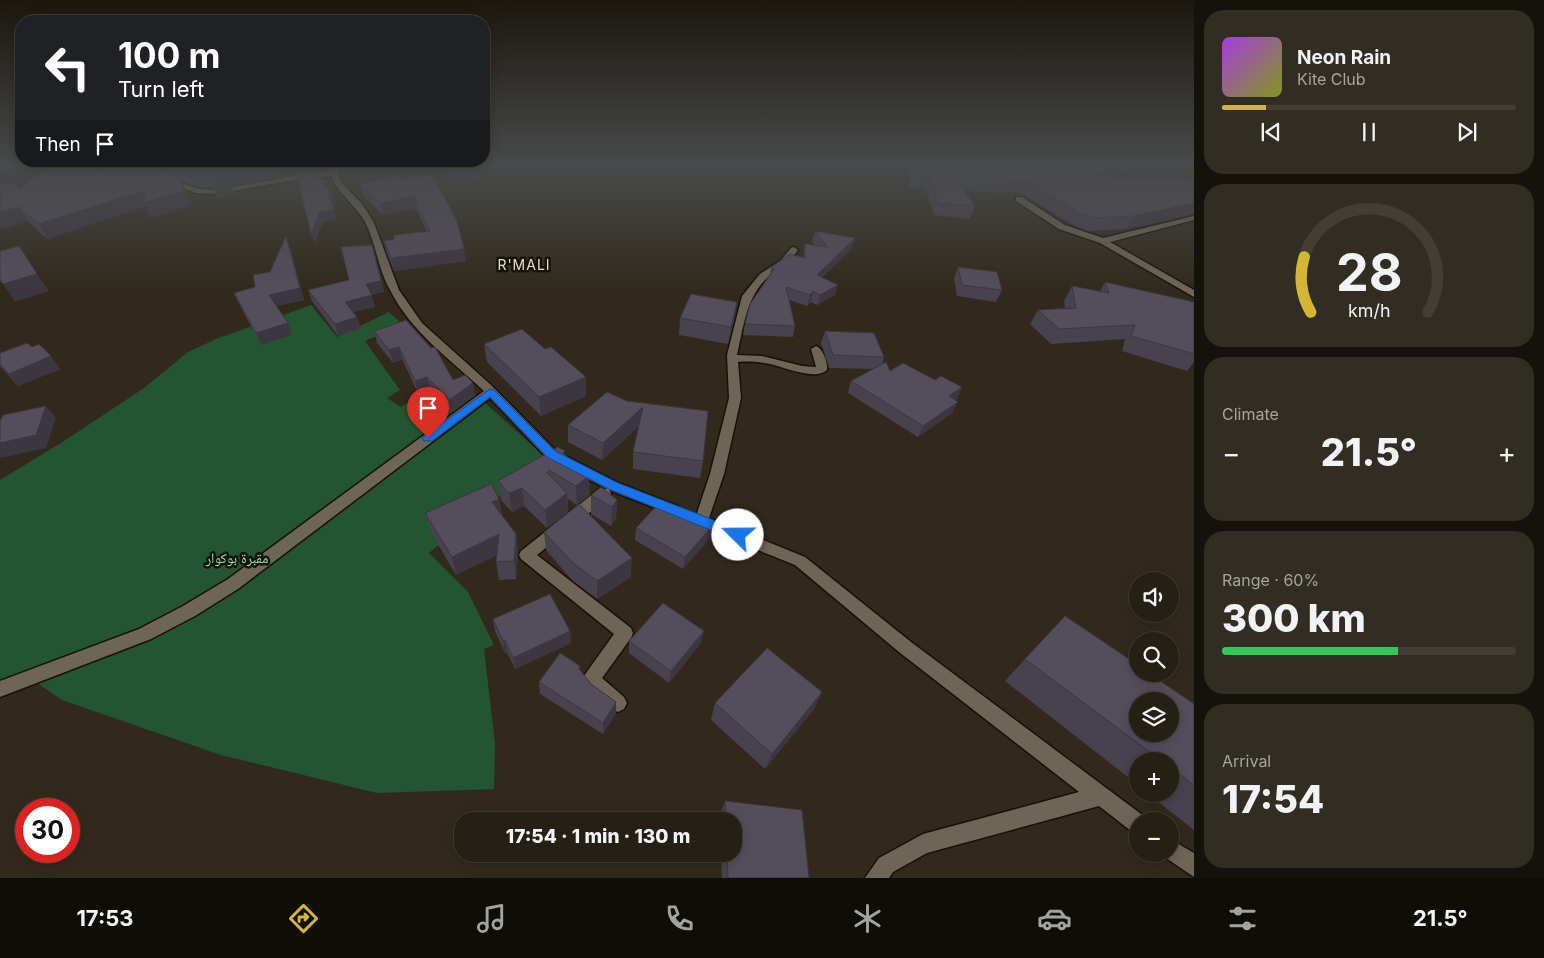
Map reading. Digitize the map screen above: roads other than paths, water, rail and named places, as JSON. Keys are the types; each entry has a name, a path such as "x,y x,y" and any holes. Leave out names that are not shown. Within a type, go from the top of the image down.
{"street":[{"path":"360,207 370,223 394,290 418,325 490,392 551,454 613,486 800,561 905,648 1129,817"},
{"path":"1031,207 1062,227 1103,241 1194,294"},
{"path":"1103,241 1192,218"},
{"path":"701,520 717,474 735,398 733,359 746,296 763,276 784,262 794,250"},
{"path":"733,359 773,361 813,372 821,370 822,366 816,349"},
{"path":"0,689 145,634 189,611 233,584 490,392"},
{"path":"613,486 526,555 625,633 590,680 618,704"},
{"path":"876,878 886,865 923,844 1100,796"},
{"path":"1179,855 1194,866"}],"district":[{"name":"R'MALI","path":"524,264"}],"park label":[{"name":"مقبرة بوكوار","path":"237,557"}]}
